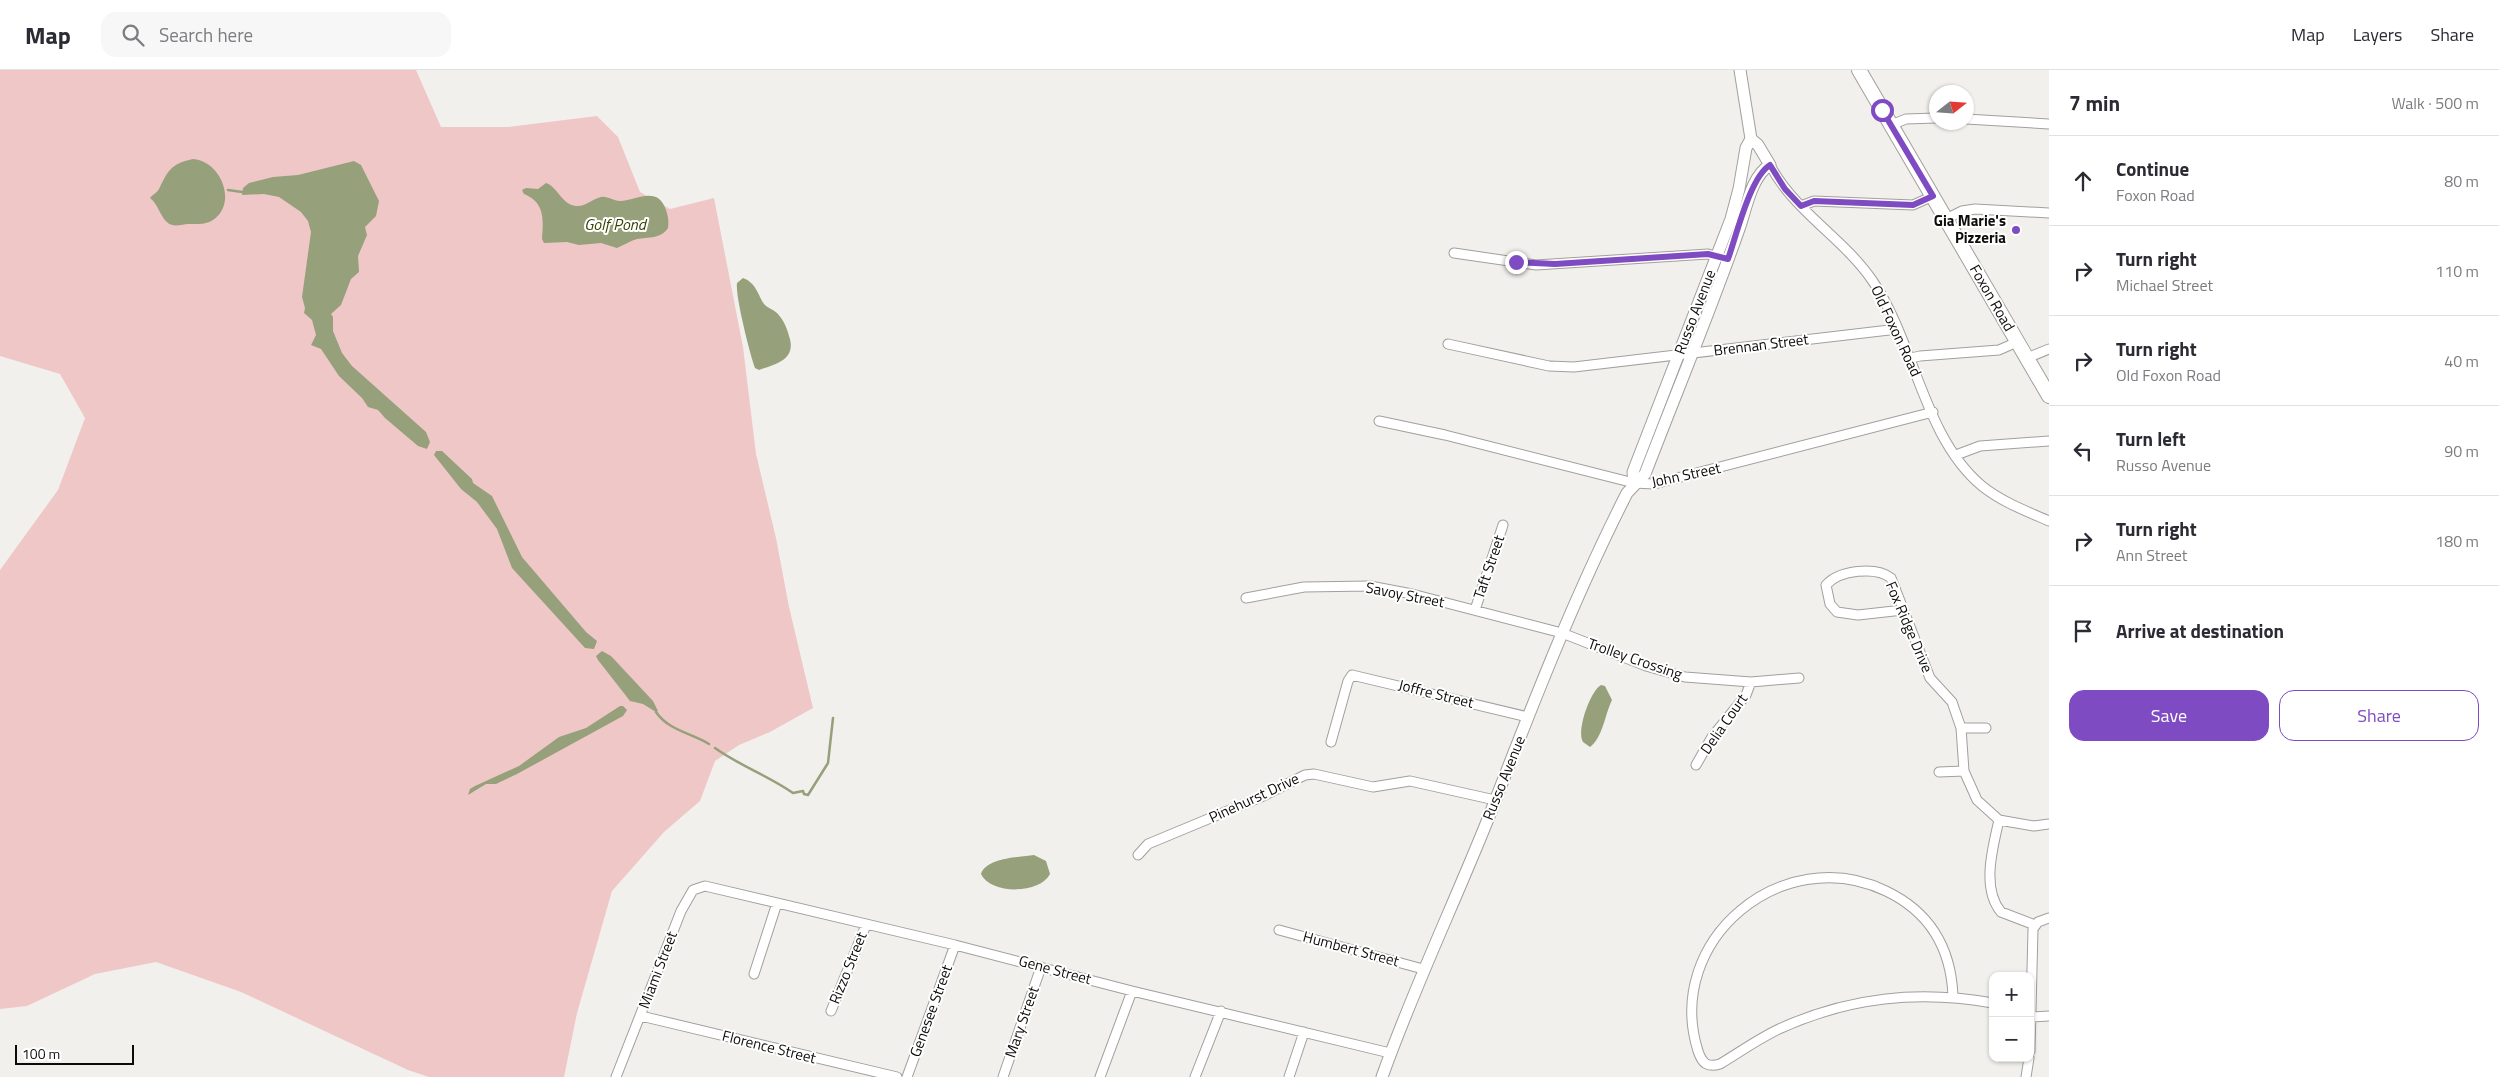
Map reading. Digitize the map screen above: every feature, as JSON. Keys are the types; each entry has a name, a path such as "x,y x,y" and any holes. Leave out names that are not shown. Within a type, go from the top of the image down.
{"main road":[{"name":"Foxon Road","path":"1860,70 2049,396"}],"street":[{"name":"Old Foxon Road","path":"1740,70 1751,139 1758,145 1785,189 1862,267 1881,294 1911,358 1933,412 1956,455 1980,484 1992,493 2049,521"},
{"path":"1891,124 1906,119 1929,118"},
{"path":"1974,119 2049,124"},
{"name":"Russo Avenue","path":"1634,483 1633,472 1735,208 1744,156 1751,139"},
{"name":"Russo Avenue","path":"1382,1077 1423,969 1453,903 1562,633 1623,501 1634,483 1644,474 1728,259 1755,184 1765,167 1770,165"},
{"path":"1801,206 1814,201 1913,205 1933,196"},
{"path":"1946,219 1962,211 1975,209 2049,213"},
{"path":"1454,253 1536,265 1717,256 1728,259"},
{"name":"Brennan Street","path":"1448,344 1549,366 1574,367 1898,329"},
{"path":"1911,358 1999,350 2017,342"},
{"path":"2027,358 2049,349"},
{"name":"John Street","path":"1380,422 1445,435 1634,483 1662,483 1933,412"},
{"path":"1956,455 1980,446 2049,440"},
{"name":"Taft Street","path":"1475,610 1503,525"},
{"name":"Fox Ridge Drive","path":"1903,610 1847,614 1837,612 1830,604 1826,586 1831,579 1844,574 1877,571 1891,578 1930,678 1952,702 1961,728 1964,771 1977,800 2000,820"},
{"name":"Savoy Street","path":"1246,598 1304,587 1370,586 1475,610 1562,633"},
{"name":"Trolley Crossing","path":"1562,633 1646,666 1685,677 1751,682 1799,678"},
{"name":"Joffre Street","path":"1331,742 1348,681 1352,675 1359,674 1528,717"},
{"name":"Delia Court","path":"1696,765 1712,737 1746,695 1751,682"},
{"path":"1961,728 1986,728"},
{"path":"1939,772 1964,771"},
{"name":"Pinehurst Drive","path":"1138,855 1148,844 1261,797 1305,774 1314,774 1373,787 1410,781 1495,800"},
{"path":"2035,925 2001,912 1992,893 1992,850 2000,820 2034,826 2049,824"},
{"path":"1953,996 1950,966 1940,939 1933,927 1914,908 1894,895 1865,883 1838,878 1814,878 1783,885 1766,892 1747,904 1723,927 1707,954 1697,980 1692,1009 1692,1023 1701,1060 1712,1067 1778,1029 1825,1012 1885,999 1953,996 1989,1002"},
{"name":"Miami Street","path":"616,1077 688,896 693,890 701,886 720,888"},
{"name":"Gene Street","path":"720,888 1390,1053"},
{"path":"754,974 778,903"},
{"path":"2032,972 2032,938 2035,925 2043,919 2049,918"},
{"name":"Rizzo Street","path":"831,1011 866,925"},
{"name":"Humbert Street","path":"1279,930 1423,969"},
{"name":"Genesee Street","path":"907,1077 955,945"},
{"name":"Mary Street","path":"1003,1077 1041,967"},
{"path":"1100,1077 1132,990"},
{"path":"1195,1077 1221,1011"},
{"path":"2034,1013 2049,1016"},
{"name":"Florence Street","path":"641,1016 897,1077"},
{"path":"1289,1077 1304,1032"},
{"path":"2026,1077 2028,1062"}],"shaded area":[{"path":"0,70 416,70 441,127 508,127 597,116 618,137 640,192 670,209 714,198 743,347 756,454 813,708 770,732 739,745 715,761 700,801 664,832 612,891 577,1013 564,1077 429,1077 408,1070 241,992 156,962 95,974 27,1006 0,1009 0,570 58,490 85,418 60,374 0,356"}],"water":[{"path":"193,159 203,161 218,175 223,184 224,204 220,213 210,222 172,225 163,218 150,198 158,190 171,169 179,163"},
{"path":"354,161 361,165 379,201 376,216 365,227 367,235 358,256 359,272 351,279 341,305 331,314 333,317 333,331 342,353 352,366 426,432 430,442 427,449 418,446 378,410 368,407 362,398 339,376 321,349 311,345 316,335 312,320 304,313 305,308 302,297 311,232 308,221 301,212 279,197 264,194 242,195 243,188 249,183 273,177 298,175"},
{"name":"Golf Pond","path":"546,183 563,199 576,206 601,197 620,201 646,196 658,198 662,202 668,216 668,228 658,236 637,239 617,248 601,243 579,245 567,242 544,243 542,239 543,219 540,207 524,194 522,190 526,188 538,189"},
{"path":"743,278 754,286 764,304 781,318 791,344 788,355 784,359 779,363 759,370 755,368 738,299 737,283"},
{"path":"436,451 442,451 472,479 473,483 492,496 522,557 586,632 597,641 594,649 585,648 512,568 497,529 477,502 461,489 434,455"},
{"path":"602,651 611,656 653,701 658,711 656,712 643,704 630,701 598,660 596,656"},
{"path":"1601,685 1605,686 1612,700 1601,731 1590,747 1583,742 1581,730 1589,703"},
{"path":"620,706 627,710 623,716 517,774 496,784 486,784 468,795 470,789 475,786 519,766 559,737 586,728"},
{"path":"1034,855 1046,861 1050,874 1045,881 1036,885 1026,888 1005,889 986,881 981,874 984,869 996,861"}],"waterway":[{"path":"228,190 242,192"},
{"path":"656,712 674,728 709,744"},
{"path":"715,748 793,793 803,791 804,794 808,795 828,763 833,718"}],"place":[{"name":"Gia Marie's Pizzeria","path":"2016,230"}],"route":[{"path":"1516,262 1536,265 1708,254 1728,259 1755,184 1765,167 1770,165 1775,176 1801,206 1814,201 1898,205 1913,205 1922,202 1933,196 1882,110"}]}
